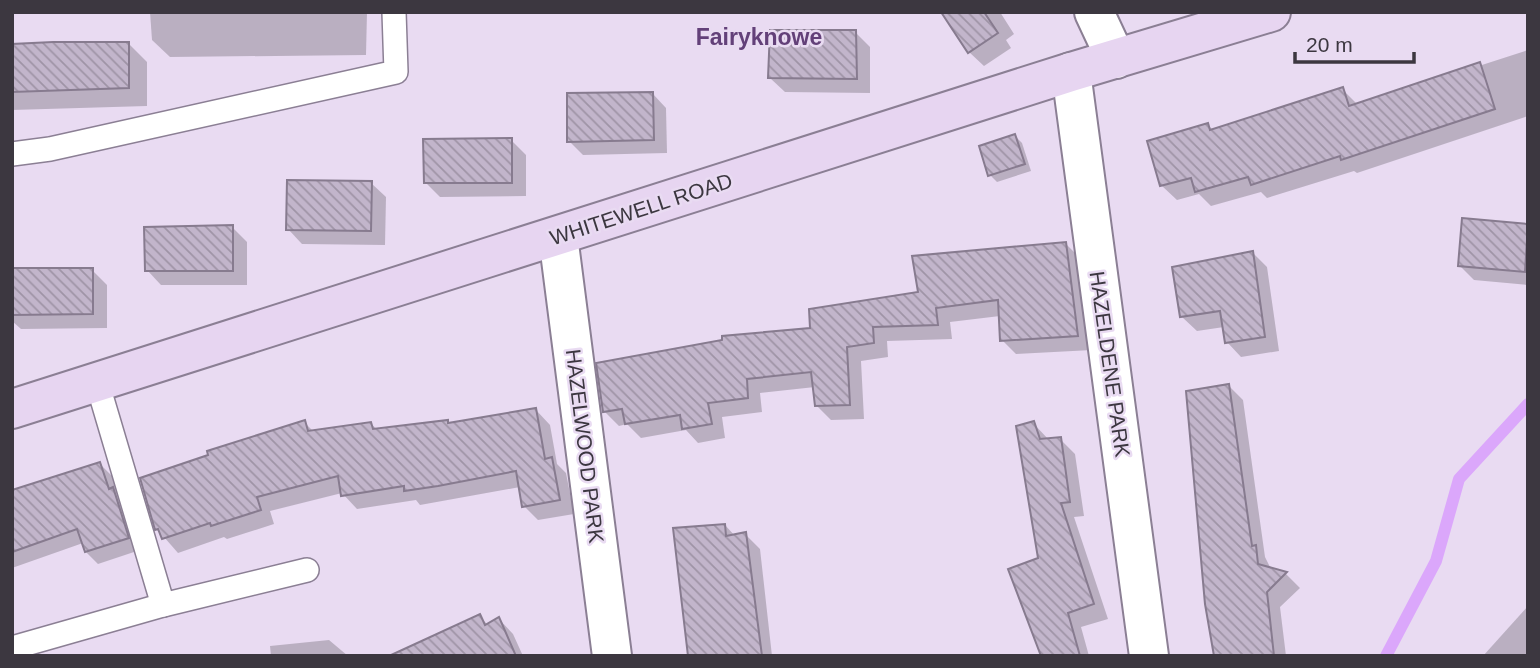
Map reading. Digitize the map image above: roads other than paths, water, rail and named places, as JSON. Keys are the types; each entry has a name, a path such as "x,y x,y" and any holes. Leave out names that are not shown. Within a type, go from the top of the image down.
{"street":[{"path":"1094,12 1116,59"},
{"name":"WHITEWELL ROAD","path":"12,409 1071,72 1271,12"},
{"name":"HAZELDENE PARK","path":"1071,72 1149,656"},
{"name":"HAZELWOOD PARK","path":"558,236 612,656"}],"lane":[{"path":"12,154 50,149 396,72 394,12"},
{"path":"97,382 163,605"},
{"path":"12,648 163,605 307,570"}],"waterway":[{"path":"1386,656 1436,561 1459,479 1528,404"}],"district":[{"name":"Fairyknowe","path":"759,37"}]}
